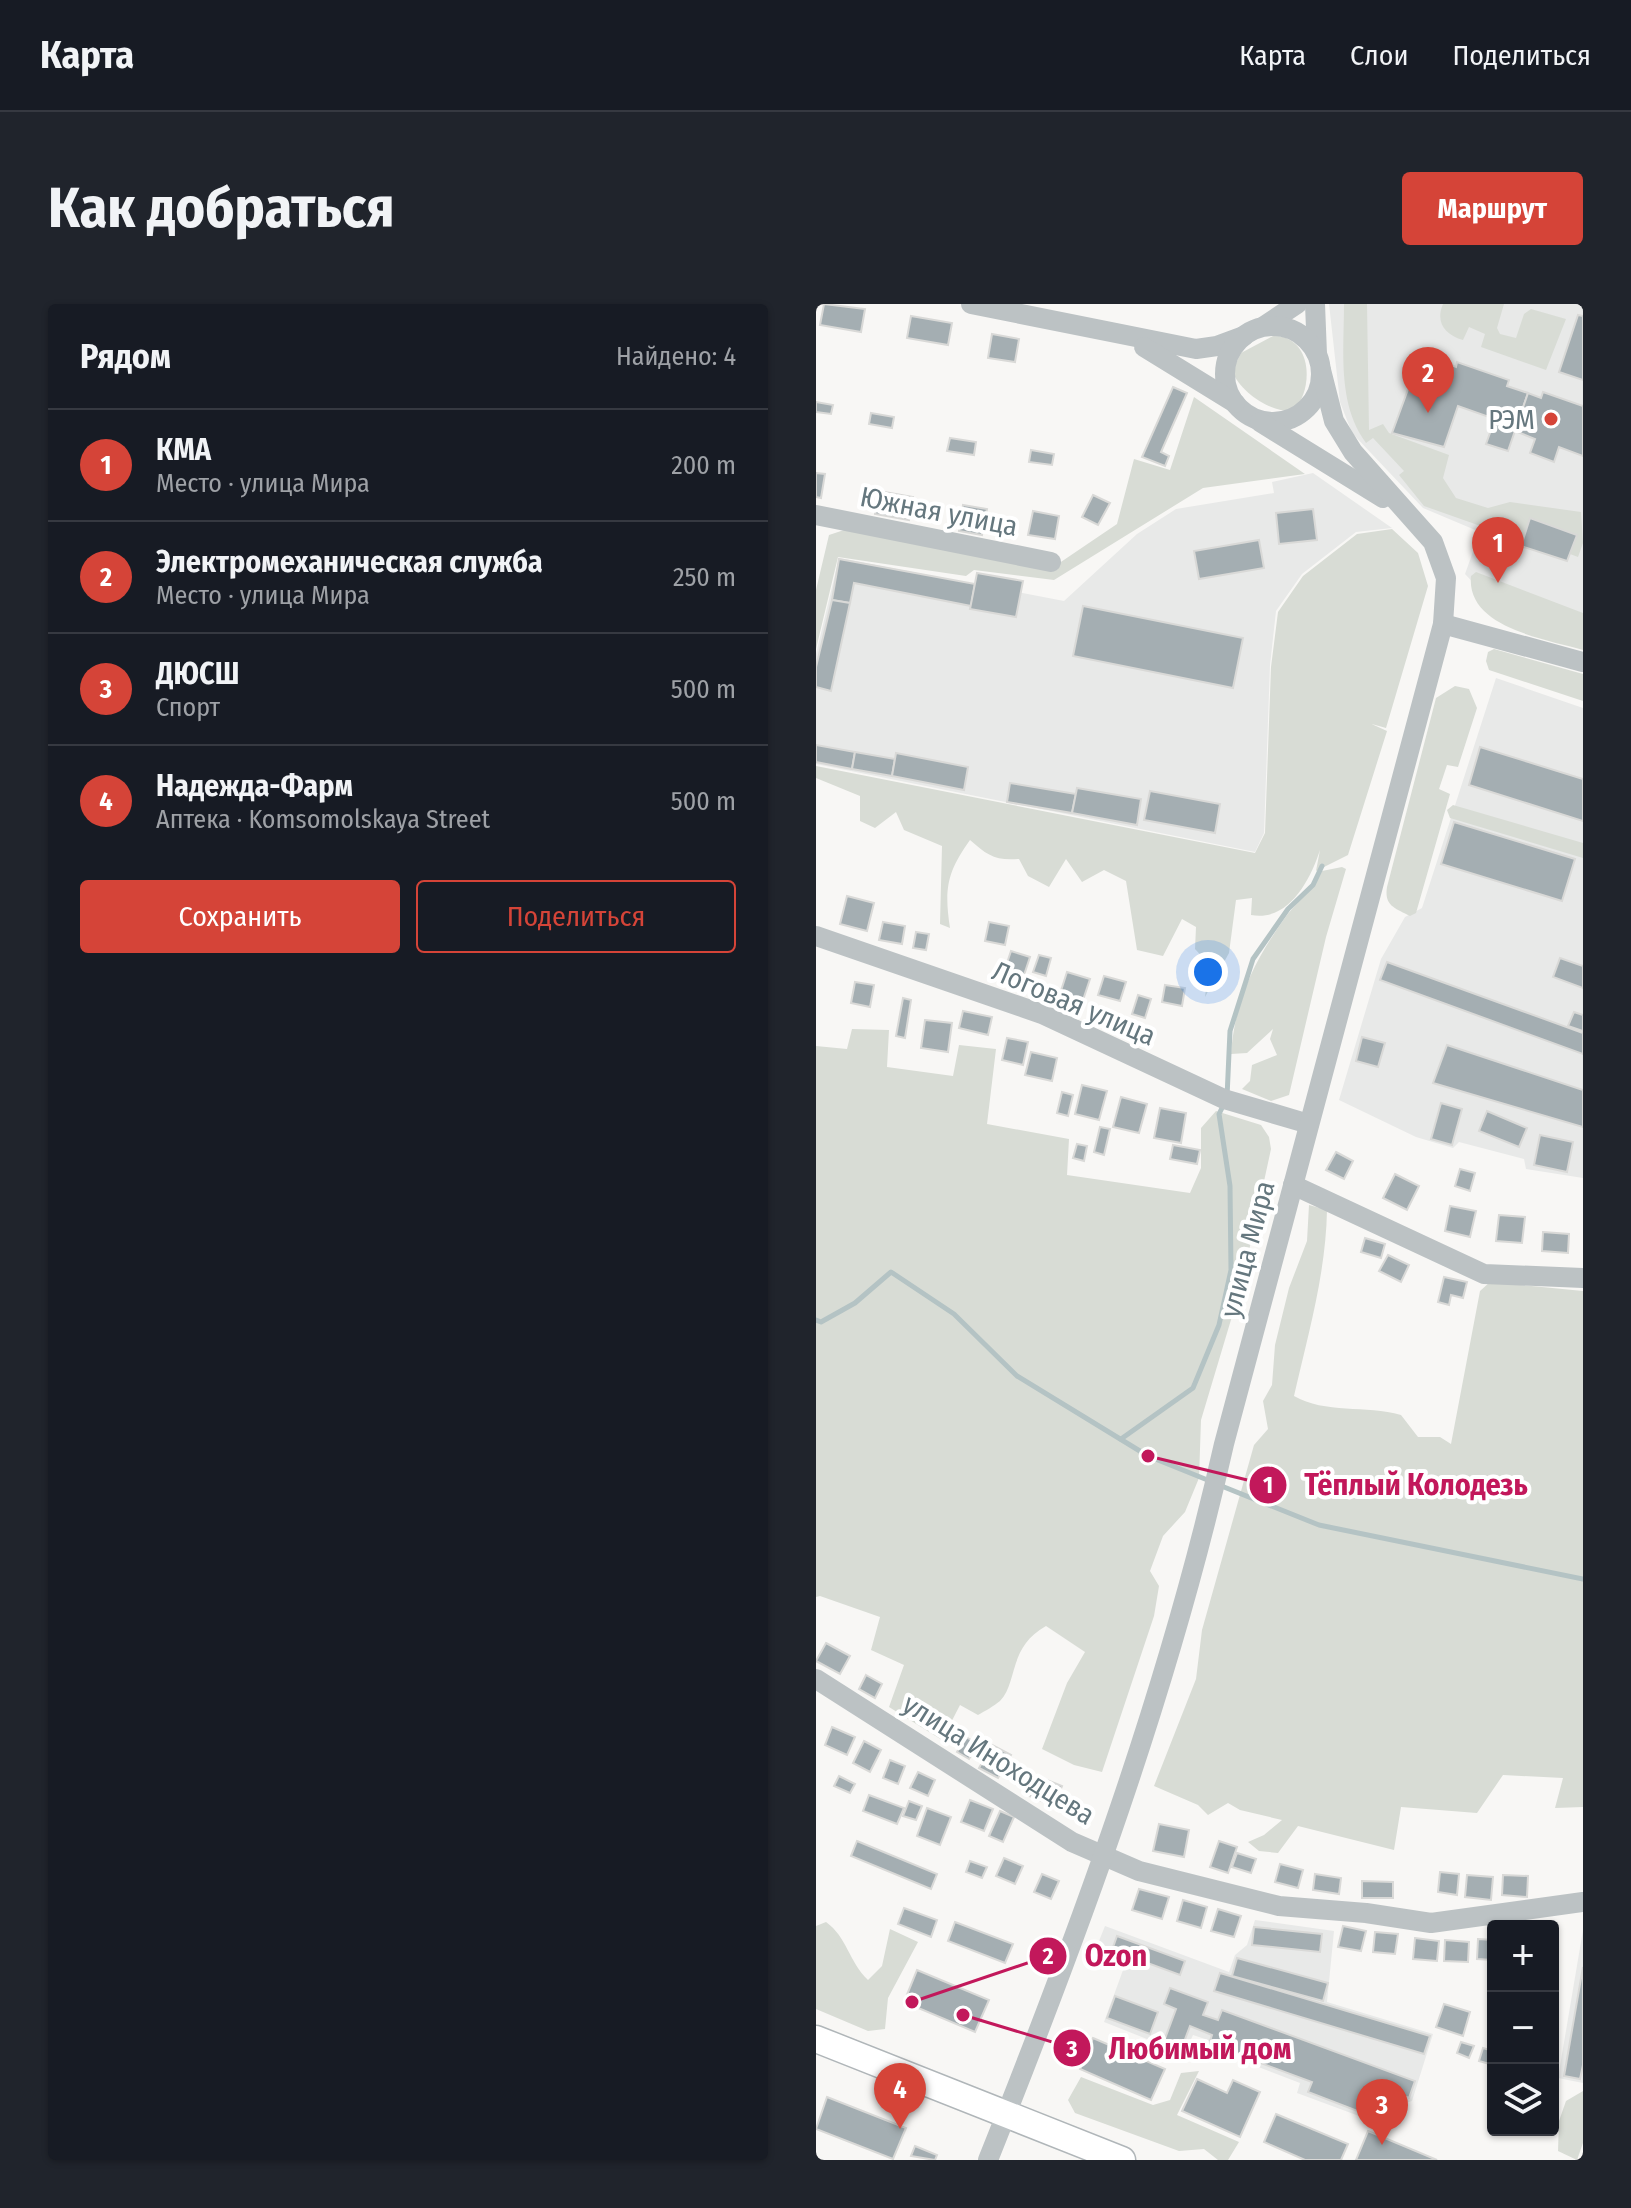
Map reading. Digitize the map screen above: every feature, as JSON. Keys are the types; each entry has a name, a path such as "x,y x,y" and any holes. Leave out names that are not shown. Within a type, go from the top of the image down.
{"main road":[{"path":"816,2039 1122,2160"}],"street":[{"path":"971,304 1196,349 1217,346 1254,331 1297,304"},
{"path":"1315,304 1319,362 1320,385 1304,411 1276,422 1240,409 1228,390 1228,359 1254,331 1278,326 1294,331 1308,340 1319,362"},
{"path":"1126,337 1164,357 1406,514"},
{"name":"улица Мира","path":"988,2160 1147,1730 1203,1536 1224,1444 1443,624 1446,578 1440,556 1423,529 1406,514 1353,452 1334,421 1319,362"},
{"name":"Южная улица","path":"816,515 1051,562"},
{"path":"1443,624 1583,662"},
{"name":"Логовая улица","path":"816,936 1042,1014 1224,1099 1309,1124"},
{"path":"1293,1185 1484,1274 1583,1278"},
{"name":"улица Иноходцева","path":"816,1679 1072,1842 1139,1871 1279,1906 1366,1913 1431,1923 1583,1902"}],"shaded area":[{"path":"1329,304 1583,304 1583,636 1510,622 1465,574 1480,532 1423,508 1352,433 1340,402"},
{"path":"1344,304 1367,304 1369,430 1383,424 1389,433 1449,455 1443,478 1456,498 1488,508 1510,502 1581,512 1583,543 1578,557 1570,554 1576,536 1523,541 1424,506 1399,475 1404,471 1373,438 1366,443 1350,411 1344,376"},
{"path":"1443,304 1504,304 1497,328 1500,334 1516,338 1524,314 1531,309 1566,319 1546,370 1481,347 1485,334 1469,327 1463,340 1451,335 1441,322"},
{"path":"1273,336 1296,344 1306,365 1305,390 1293,411 1257,400 1242,387 1232,371 1241,353"},
{"path":"1194,397 1305,474 1203,488 1054,580 974,570 966,576 838,557 816,649 816,590 829,535 844,530 1052,568 1117,524 1134,459 1170,470"},
{"path":"1313,473 1392,528 1356,532 1302,574 1276,611 1270,665 1264,833 1255,852 816,764 816,654 839,558 1064,601 1137,534 1176,509 1274,493 1272,482"},
{"path":"1392,529 1418,553 1428,586 1386,728 1371,724 1387,731 1348,855 1316,871 1320,850 1304,886 1296,897 1276,912 1251,915 1252,898 1236,900 1229,953 1205,997 1209,964 1195,949 1196,927 1182,919 1163,956 1137,950 1126,881 1104,870 1082,882 1066,859 1049,887 1028,876 1019,859 992,856 970,840 956,862 949,881 947,902 950,928 940,924 942,846 904,830 896,812 875,828 860,821 860,796 816,778 816,766 1255,853 1265,833 1271,667 1278,612 1303,576 1357,534"},
{"path":"1476,572 1583,613 1583,650 1530,635 1494,619 1481,608 1473,594 1471,576"},
{"path":"1494,649 1583,674 1583,701 1489,670 1486,661 1488,652"},
{"path":"1496,678 1583,708 1583,1178 1526,1169 1524,1159 1459,1142 1453,1148 1416,1137 1339,1100 1381,959 1405,917 1422,908"},
{"path":"1455,686 1469,689 1477,708 1458,767 1447,765 1439,789 1450,794 1416,913 1410,916 1389,902 1387,887 1436,698"},
{"path":"1453,805 1583,843 1583,858 1450,818 1447,810"},
{"path":"1346,869 1326,937 1289,1095 1271,1101 1242,1089 1250,1081 1252,1065 1277,1055 1270,1039 1273,1029 1247,1053 1231,1054 1242,997 1256,964 1287,915 1322,871"},
{"path":"852,1029 889,1030 887,1067 953,1076 959,1045 996,1049 987,1124 1069,1139 1067,1175 1190,1193 1201,1168 1201,1128 1216,1111 1261,1125 1269,1137 1271,1149 1242,1283 1201,1420 1199,1478 1185,1512 1163,1536 1150,1571 1159,1586 1154,1616 1102,1772 1074,1765 1042,1749 1067,1683 1085,1652 1046,1626 1025,1644 1000,1701 978,1715 960,1705 942,1740 889,1707 904,1665 871,1650 880,1617 816,1597 816,1046 847,1049"},
{"path":"1309,1205 1327,1210 1315,1304 1294,1396 1306,1402 1401,1415 1418,1437 1440,1437 1451,1444 1480,1291 1490,1282 1583,1291 1583,1807 1555,1808 1563,1778 1503,1775 1477,1813 1401,1807 1394,1850 1298,1826 1278,1853 1259,1851 1248,1842 1264,1835 1282,1820 1240,1810 1228,1803 1208,1815 1198,1805 1154,1786 1196,1679 1202,1630 1254,1445 1268,1429 1263,1401 1272,1385 1275,1345 1289,1288 1307,1241"},
{"path":"1255,1920 1334,1931 1327,2002 1433,2034 1412,2101 1359,2116 1297,2093 1300,2083 1204,2046 1205,2039 1193,2035 1180,2063 1154,2053 1157,2043 1104,2022 1126,1962 1095,1951 1105,1926 1229,1972 1235,1955 1247,1945"},
{"path":"826,1922 839,1935 868,1980 882,1966 890,1929 918,1942 888,1998 885,2029 868,2031 816,2009 816,1926"},
{"path":"1583,1930 1583,2083 1559,2078"},
{"path":"1199,2071 1177,2115 1239,2142 1228,2160 1218,2160 1204,2149 1179,2151 1075,2113 1068,2100 1081,2077 1153,2105 1170,2100 1181,2073"},
{"path":"1583,2091 1583,2143 1577,2160 1558,2151 1559,2121 1566,2101"}],"building":[{"path":"824,304 865,309 861,332 820,325"},
{"path":"1578,315 1583,316 1583,380 1559,372"},
{"path":"911,316 952,323 948,345 907,338"},
{"path":"992,334 1019,339 1015,362 988,358"},
{"path":"1418,362 1444,371 1446,363 1456,367 1457,362 1509,380 1507,386 1528,393 1508,451 1486,444 1495,419 1458,406 1444,447 1392,433"},
{"path":"1173,387 1187,393 1161,452 1169,456 1165,466 1142,457"},
{"name":"РЭМ","path":"1543,392 1583,406 1583,456 1559,447 1554,462 1530,453 1535,439 1515,431 1528,393 1541,398"},
{"path":"816,402 833,405 831,414 816,412"},
{"path":"871,413 894,417 892,428 869,424"},
{"path":"950,438 976,442 974,455 947,451"},
{"path":"1031,450 1054,454 1052,465 1029,462"},
{"path":"816,473 825,474 821,498 816,497"},
{"path":"879,491 913,497 909,520 875,514"},
{"path":"1093,495 1110,503 1098,525 1082,517"},
{"path":"963,505 987,509 982,535 959,531"},
{"path":"1313,509 1317,540 1279,544 1276,513"},
{"path":"1033,511 1059,516 1055,539 1028,535"},
{"path":"1530,518 1577,535 1567,561 1521,546"},
{"path":"1259,540 1264,568 1199,579 1194,551"},
{"path":"839,559 975,584 971,606 854,583 850,603 832,600"},
{"path":"977,573 1023,581 1016,617 970,609"},
{"path":"832,600 850,603 831,691 816,687 816,667"},
{"path":"1083,606 1243,638 1233,688 1073,656"},
{"path":"816,745 855,752 852,769 816,762"},
{"path":"1480,747 1583,779 1583,821 1469,785"},
{"path":"855,752 895,759 892,776 852,769"},
{"path":"896,753 968,767 964,790 892,776"},
{"path":"1010,783 1076,794 1072,813 1007,802"},
{"path":"1077,788 1141,799 1137,825 1072,813"},
{"path":"1150,791 1220,804 1215,833 1144,820"},
{"path":"1454,822 1575,859 1562,901 1441,864"},
{"path":"847,896 874,903 867,931 840,924"},
{"path":"883,922 905,926 902,944 879,940"},
{"path":"989,922 1009,926 1005,945 985,941"},
{"path":"916,932 929,934 926,950 913,948"},
{"path":"1011,951 1030,957 1023,978 1004,972"},
{"path":"1039,955 1051,958 1046,976 1033,972"},
{"path":"1560,958 1583,966 1583,988 1553,977"},
{"path":"1387,962 1583,1033 1583,1054 1380,980"},
{"path":"1067,972 1090,979 1082,1003 1059,997"},
{"path":"1104,976 1126,982 1120,1001 1098,995"},
{"path":"855,982 874,985 870,1007 851,1003"},
{"path":"1165,985 1185,988 1182,1006 1162,1002"},
{"path":"1138,995 1151,999 1145,1018 1132,1014"},
{"path":"903,998 911,1000 905,1038 896,1036"},
{"path":"963,1011 992,1017 988,1035 959,1028"},
{"path":"1574,1012 1583,1015 1583,1031 1568,1026"},
{"path":"925,1020 952,1023 948,1052 921,1048"},
{"path":"1362,1037 1385,1043 1378,1067 1356,1061"},
{"path":"1007,1038 1028,1042 1023,1065 1002,1060"},
{"path":"1447,1045 1583,1090 1583,1127 1433,1083"},
{"path":"1031,1052 1057,1058 1052,1081 1025,1075"},
{"path":"1082,1085 1107,1091 1099,1120 1075,1114"},
{"path":"1062,1092 1073,1095 1068,1116 1057,1113"},
{"path":"1121,1097 1147,1104 1139,1133 1113,1127"},
{"path":"1441,1103 1462,1109 1452,1145 1431,1139"},
{"path":"1160,1108 1186,1113 1181,1143 1154,1138"},
{"path":"1487,1111 1527,1128 1519,1147 1479,1131"},
{"path":"1100,1127 1110,1129 1104,1155 1094,1152"},
{"path":"1540,1135 1573,1142 1567,1172 1534,1165"},
{"path":"1077,1144 1087,1146 1084,1161 1073,1158"},
{"path":"1173,1145 1200,1150 1197,1164 1170,1159"},
{"path":"1336,1152 1353,1161 1344,1179 1326,1170"},
{"path":"1460,1169 1475,1173 1470,1191 1455,1186"},
{"path":"1395,1174 1419,1186 1407,1210 1383,1198"},
{"path":"1450,1206 1476,1211 1470,1237 1445,1231"},
{"path":"1499,1215 1525,1217 1522,1243 1496,1241"},
{"path":"1543,1232 1569,1234 1568,1253 1542,1251"},
{"path":"1365,1238 1385,1244 1381,1258 1361,1252"},
{"path":"1388,1255 1409,1265 1401,1282 1379,1271"},
{"path":"1444,1277 1467,1282 1463,1298 1451,1295 1449,1305 1438,1302"},
{"path":"826,1643 850,1656 840,1674 816,1661"},
{"path":"866,1675 882,1684 875,1698 859,1689"},
{"path":"832,1727 855,1737 847,1755 825,1745"},
{"path":"966,1737 978,1744 969,1759 957,1752"},
{"path":"864,1741 881,1750 870,1772 853,1763"},
{"path":"992,1745 1011,1755 998,1778 979,1768"},
{"path":"890,1760 905,1766 898,1784 883,1778"},
{"path":"918,1772 935,1780 928,1796 910,1788"},
{"path":"839,1776 855,1784 850,1793 834,1786"},
{"path":"1037,1776 1062,1786 1054,1806 1029,1796"},
{"path":"869,1795 904,1808 897,1824 863,1811"},
{"path":"970,1800 993,1809 984,1831 961,1822"},
{"path":"909,1801 922,1806 916,1820 903,1816"},
{"path":"927,1808 951,1817 940,1845 917,1836"},
{"path":"1000,1811 1014,1817 1003,1842 989,1836"},
{"path":"1159,1824 1189,1830 1184,1857 1153,1851"},
{"path":"857,1841 937,1874 931,1889 851,1856"},
{"path":"1219,1841 1237,1847 1228,1873 1210,1867"},
{"path":"1237,1853 1256,1859 1251,1873 1232,1867"},
{"path":"1004,1858 1023,1866 1015,1884 996,1876"},
{"path":"970,1861 987,1867 982,1878 966,1872"},
{"path":"1280,1864 1303,1870 1298,1888 1275,1882"},
{"path":"1440,1872 1459,1874 1457,1895 1438,1892"},
{"path":"1042,1874 1059,1881 1051,1899 1034,1892"},
{"path":"1315,1874 1341,1878 1339,1894 1313,1890"},
{"path":"1467,1875 1493,1877 1491,1900 1465,1897"},
{"path":"1503,1875 1528,1876 1527,1897 1502,1895"},
{"path":"1362,1881 1393,1882 1393,1898 1362,1898"},
{"path":"1139,1889 1169,1897 1162,1919 1132,1910"},
{"path":"1183,1900 1207,1907 1201,1928 1177,1921"},
{"path":"904,1908 937,1920 931,1937 898,1924"},
{"path":"1218,1909 1241,1916 1234,1937 1211,1931"},
{"path":"955,1922 1013,1944 1005,1963 948,1941"},
{"path":"1343,1926 1366,1931 1361,1951 1338,1947"},
{"path":"1254,1927 1322,1934 1320,1952 1252,1945"},
{"path":"1375,1932 1398,1934 1395,1954 1373,1952"},
{"path":"1117,1936 1185,1961 1180,1975 1112,1950"},
{"path":"1415,1938 1439,1941 1437,1961 1413,1959"},
{"path":"1478,1939 1487,1940 1487,1960 1477,1959"},
{"path":"1445,1940 1469,1942 1468,1962 1444,1961"},
{"path":"1237,1958 1328,1983 1323,2001 1232,1976"},
{"path":"1583,1967 1583,2065 1580,2079 1564,2076"},
{"path":"917,1970 989,2000 975,2032 904,2002"},
{"path":"1220,1973 1430,2036 1424,2054 1214,1991"},
{"path":"1170,1988 1208,2002 1203,2015 1218,2020 1222,2010 1415,2081 1409,2098 1388,2090 1381,2108 1364,2101 1360,2112 1308,2092 1312,2082 1209,2044 1212,2035 1190,2026 1178,2058 1160,2052 1176,2009 1164,2004"},
{"path":"1115,1996 1158,2012 1150,2034 1107,2018"},
{"path":"1444,2004 1470,2012 1463,2036 1436,2027"},
{"path":"1093,2038 1165,2069 1151,2100 1080,2069"},
{"path":"1461,2042 1474,2046 1469,2058 1457,2053"},
{"path":"1483,2048 1487,2049 1487,2063 1479,2061"},
{"path":"1197,2079 1227,2093 1233,2080 1260,2092 1240,2137 1182,2111"},
{"path":"827,2097 906,2128 893,2159 816,2129"},
{"path":"1276,2114 1348,2144 1341,2160 1305,2160 1264,2142"},
{"path":"1368,2131 1437,2160 1356,2160"},
{"path":"915,2146 937,2155 935,2160 911,2156"}],"waterway":[{"path":"1227,1097 1230,1031 1253,959 1288,909 1313,885 1322,866"},
{"path":"1121,1439 1193,1388 1219,1325 1231,1270 1230,1186 1219,1114 1223,1106"},
{"path":"816,1320 821,1322 855,1303 891,1272 954,1314 1017,1376 1148,1456 1210,1481"},
{"path":"1219,1485 1319,1525 1583,1579"}],"place":[{"name":"Электромеханическая служба","path":"1428,413"},
{"name":"РЭМ","path":"1551,419"},
{"name":"КМА","path":"1498,583"},
{"name":"Тёплый Колодезь","path":"1148,1456"},
{"name":"Ozon","path":"912,2002"},
{"name":"Любимый дом","path":"963,2015"},
{"name":"Надежда-Фарм","path":"900,2129"},
{"name":"ДЮСШ","path":"1382,2145"}]}
